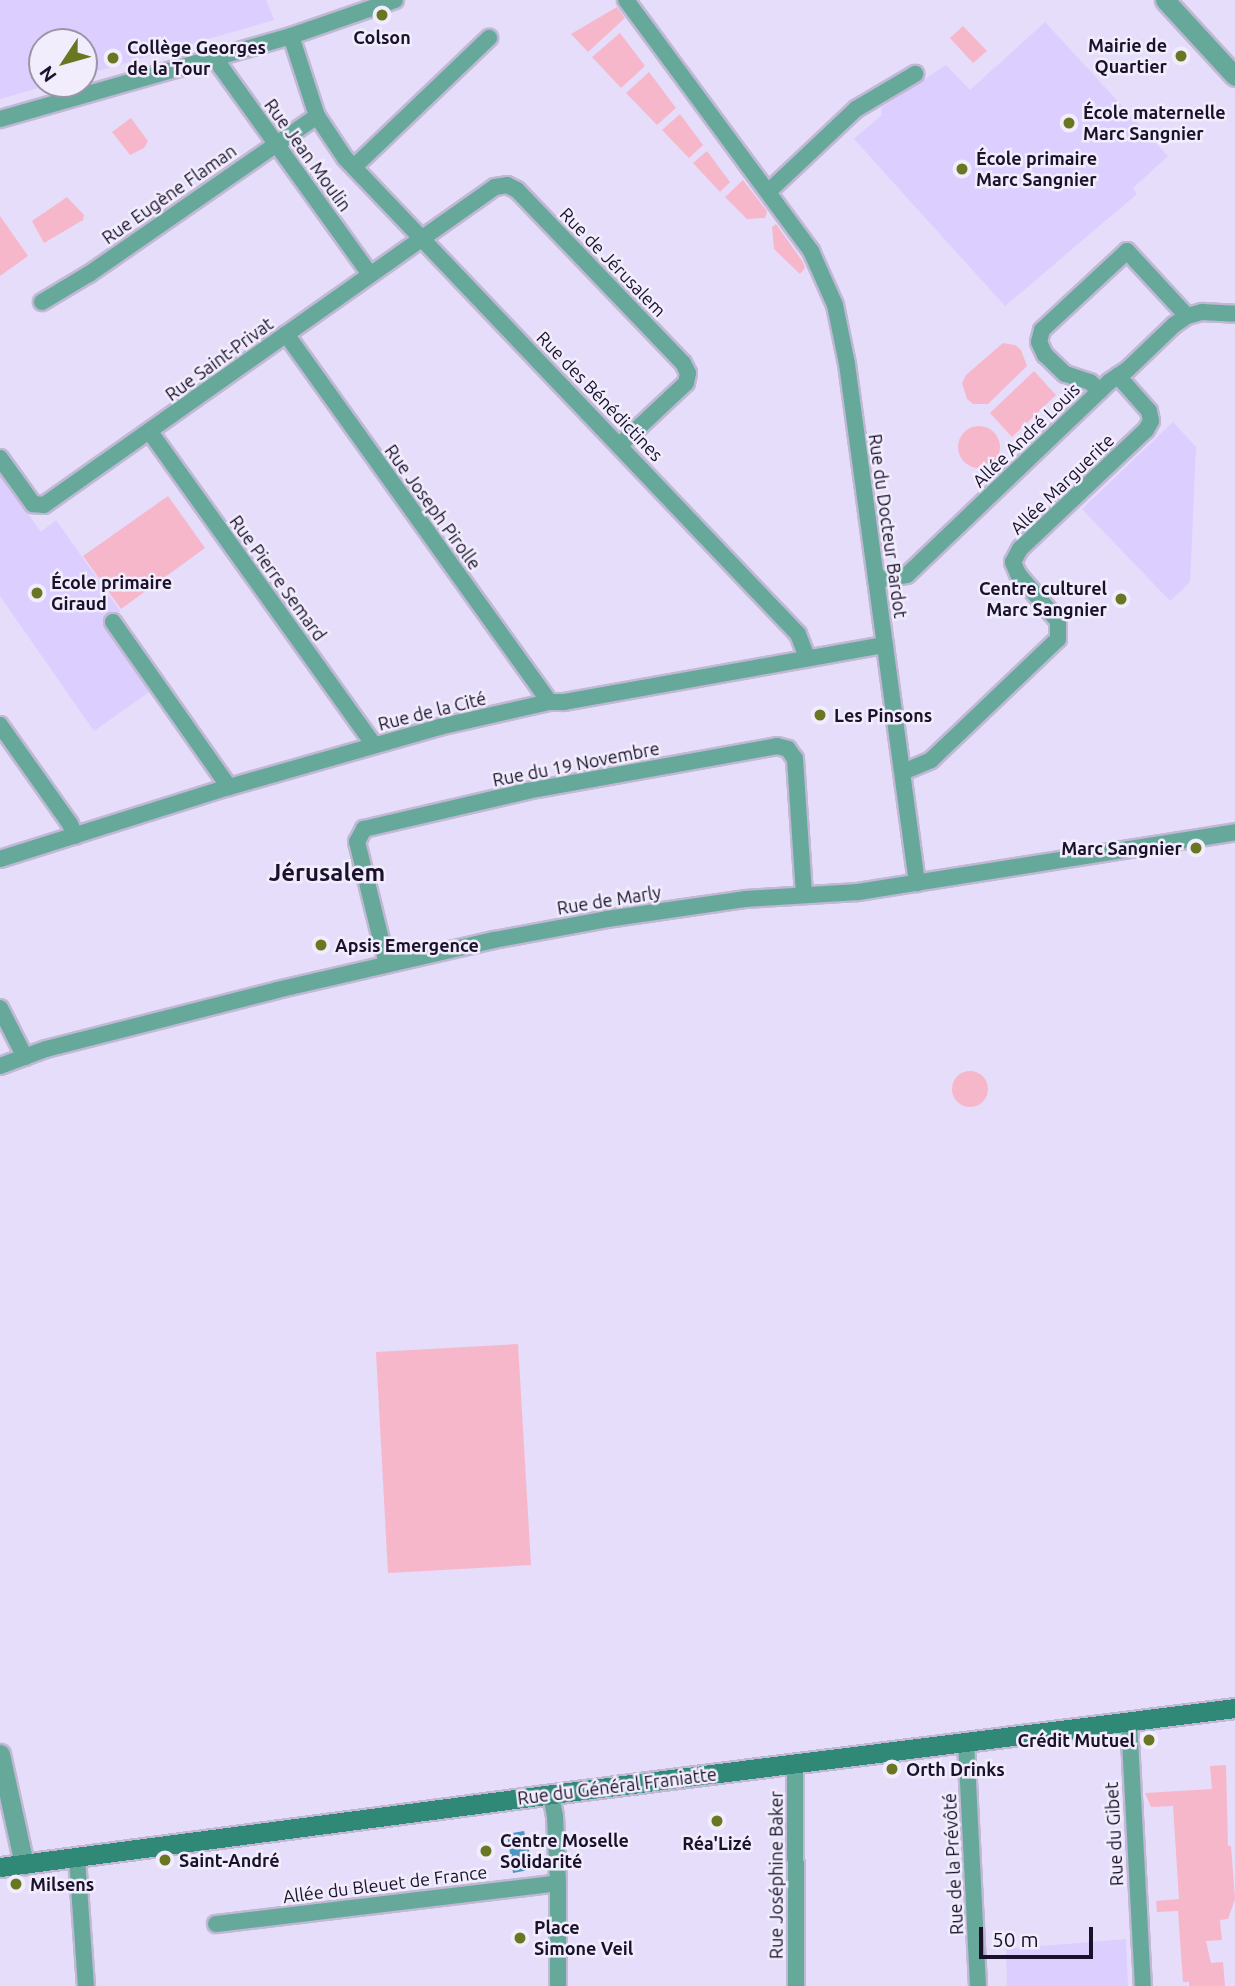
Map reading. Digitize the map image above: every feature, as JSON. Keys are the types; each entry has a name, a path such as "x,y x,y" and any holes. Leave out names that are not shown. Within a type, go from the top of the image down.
{"main road":[{"name":"Rue du Général Franiatte","path":"0,1867 1235,1708"}],"street":[{"path":"0,119 291,36 348,7 396,0"},
{"name":"Rue du Docteur Bardot","path":"626,0 817,261 835,304 847,364 917,883"},
{"path":"1165,0 1235,76"},
{"name":"Rue des Bénédictines","path":"291,36 317,116 332,141 421,239 621,444 798,634 807,658"},
{"path":"354,167 489,38"},
{"name":"Rue Jean Moulin","path":"218,56 221,67 370,274"},
{"path":"768,192 856,109 893,84 915,74"},
{"name":"Rue Eugène Flaman","path":"42,302 89,274 275,142 317,116"},
{"name":"Rue de Jérusalem","path":"421,239 495,187 507,184 517,190 683,363 688,373 686,383 621,444"},
{"name":"Rue Saint-Privat","path":"0,458 28,498 38,506 44,505 421,239"},
{"name":"Allée André Louis","path":"876,580 907,575 1100,391 1090,382 1065,374 1045,355 1039,342 1042,330 1127,251 1187,316"},
{"path":"1100,391 1187,316 1202,312 1235,314"},
{"name":"Rue Joseph Pirolle","path":"286,334 549,702"},
{"name":"Allée Marguerite","path":"903,772 931,760 1058,639 1058,621 1018,574 1013,562 1020,549 1146,430 1151,421 1149,411 1118,376"},
{"name":"Rue Pierre Semard","path":"150,432 374,745"},
{"path":"113,622 229,787"},
{"name":"Rue de la Cité","path":"0,859 229,787 439,727 549,702 564,702 885,645"},
{"path":"0,725 71,824 75,836"},
{"name":"Rue du 19 Novembre","path":"387,964 357,842 364,829 527,791 777,746 788,749 795,759 804,895"},
{"name":"Rue de Marly","path":"0,1066 24,1057 277,990 387,964 607,919 745,899 917,883 1235,832"},
{"path":"0,1008 24,1057"},
{"name":"Rue du Gibet","path":"1129,1721 1143,1986"},
{"name":"Rue de la Prévôté","path":"966,1741 978,1986"},
{"path":"0,1754 24,1864"},
{"name":"Rue Joséphine Baker","path":"795,1764 796,1986"},
{"path":"551,1794 555,1816 558,1883 558,1986"},
{"path":"77,1858 86,1986"},
{"name":"Allée du Bleuet de France","path":"216,1924 558,1883"}],"shaded area":[{"name":"Collège Georges de la Tour","path":"0,0 266,0 274,20 98,71 98,28 28,28 28,91 0,99"},
{"path":"617,7 625,18 588,52 571,34"},
{"path":"1045,22 1168,156 1133,188 1137,194 1005,306 854,139 882,115 881,108 946,65 970,90"},
{"path":"963,26 987,51 973,63 950,38"},
{"path":"620,33 645,66 621,88 592,57"},
{"path":"649,72 676,108 657,125 626,93"},
{"path":"680,114 703,145 689,158 662,130"},
{"path":"131,118 148,141 144,148 130,155 112,132"},
{"path":"707,151 730,182 720,192 693,163"},
{"path":"743,180 767,211 765,218 747,219 725,197"},
{"path":"67,197 84,215 83,220 44,243 32,221"},
{"path":"0,216 28,256 0,276"},
{"path":"776,224 803,262 805,268 800,274 774,249 772,227"},
{"path":"1003,343 1015,345 1021,350 1027,366 988,404 973,404 967,399 962,383 966,375"},
{"path":"1034,371 1056,395 1012,437 990,413"},
{"path":"1173,422 1196,447 1190,582 1170,601 1082,509"},
{"path":"979,426 994,432 1000,447 994,462 979,468 964,462 958,447 964,432"},
{"path":"0,475 41,532 56,520 120,611 104,623 152,690 94,731 0,596"},
{"path":"168,496 205,548 121,609 83,556"},
{"path":"970,1071 983,1076 988,1089 983,1102 970,1107 957,1102 952,1089 957,1076"},
{"path":"518,1344 531,1565 388,1573 376,1352"},
{"path":"1226,1765 1228,1846 1231,1846 1235,1899 1228,1919 1220,1920 1222,1940 1206,1941 1211,1963 1223,1962 1225,1986 1189,1986 1189,1982 1183,1982 1178,1911 1157,1912 1156,1901 1179,1899 1173,1806 1151,1807 1145,1793 1212,1789 1210,1766"},
{"path":"1126,1939 1128,1986 1007,1986 1006,1949"}],"water":[{"path":"524,1831 534,1869 513,1873 507,1834"}],"place":[{"name":"Colson","path":"382,15"},
{"name":"Mairie de Quartier","path":"1181,56"},
{"name":"Collège Georges de la Tour","path":"113,58"},
{"name":"École maternelle Marc Sangnier","path":"1069,123"},
{"name":"École primaire Marc Sangnier","path":"962,169"},
{"name":"École primaire Giraud","path":"37,593"},
{"name":"Centre culturel Marc Sangnier","path":"1121,599"},
{"name":"Les Pinsons","path":"820,715"},
{"name":"Marc Sangnier","path":"1196,848"},
{"name":"Apsis Emergence","path":"321,945"},
{"name":"Crédit Mutuel","path":"1149,1740"},
{"name":"Orth Drinks","path":"892,1769"},
{"name":"Réa'Lizé","path":"717,1821"},
{"name":"Centre Moselle Solidarité","path":"486,1851"},
{"name":"Saint-André","path":"165,1860"},
{"name":"Milsens","path":"16,1884"},
{"name":"Place Simone Veil","path":"520,1938"}],"district":[{"name":"Jérusalem","path":"327,873"}]}
